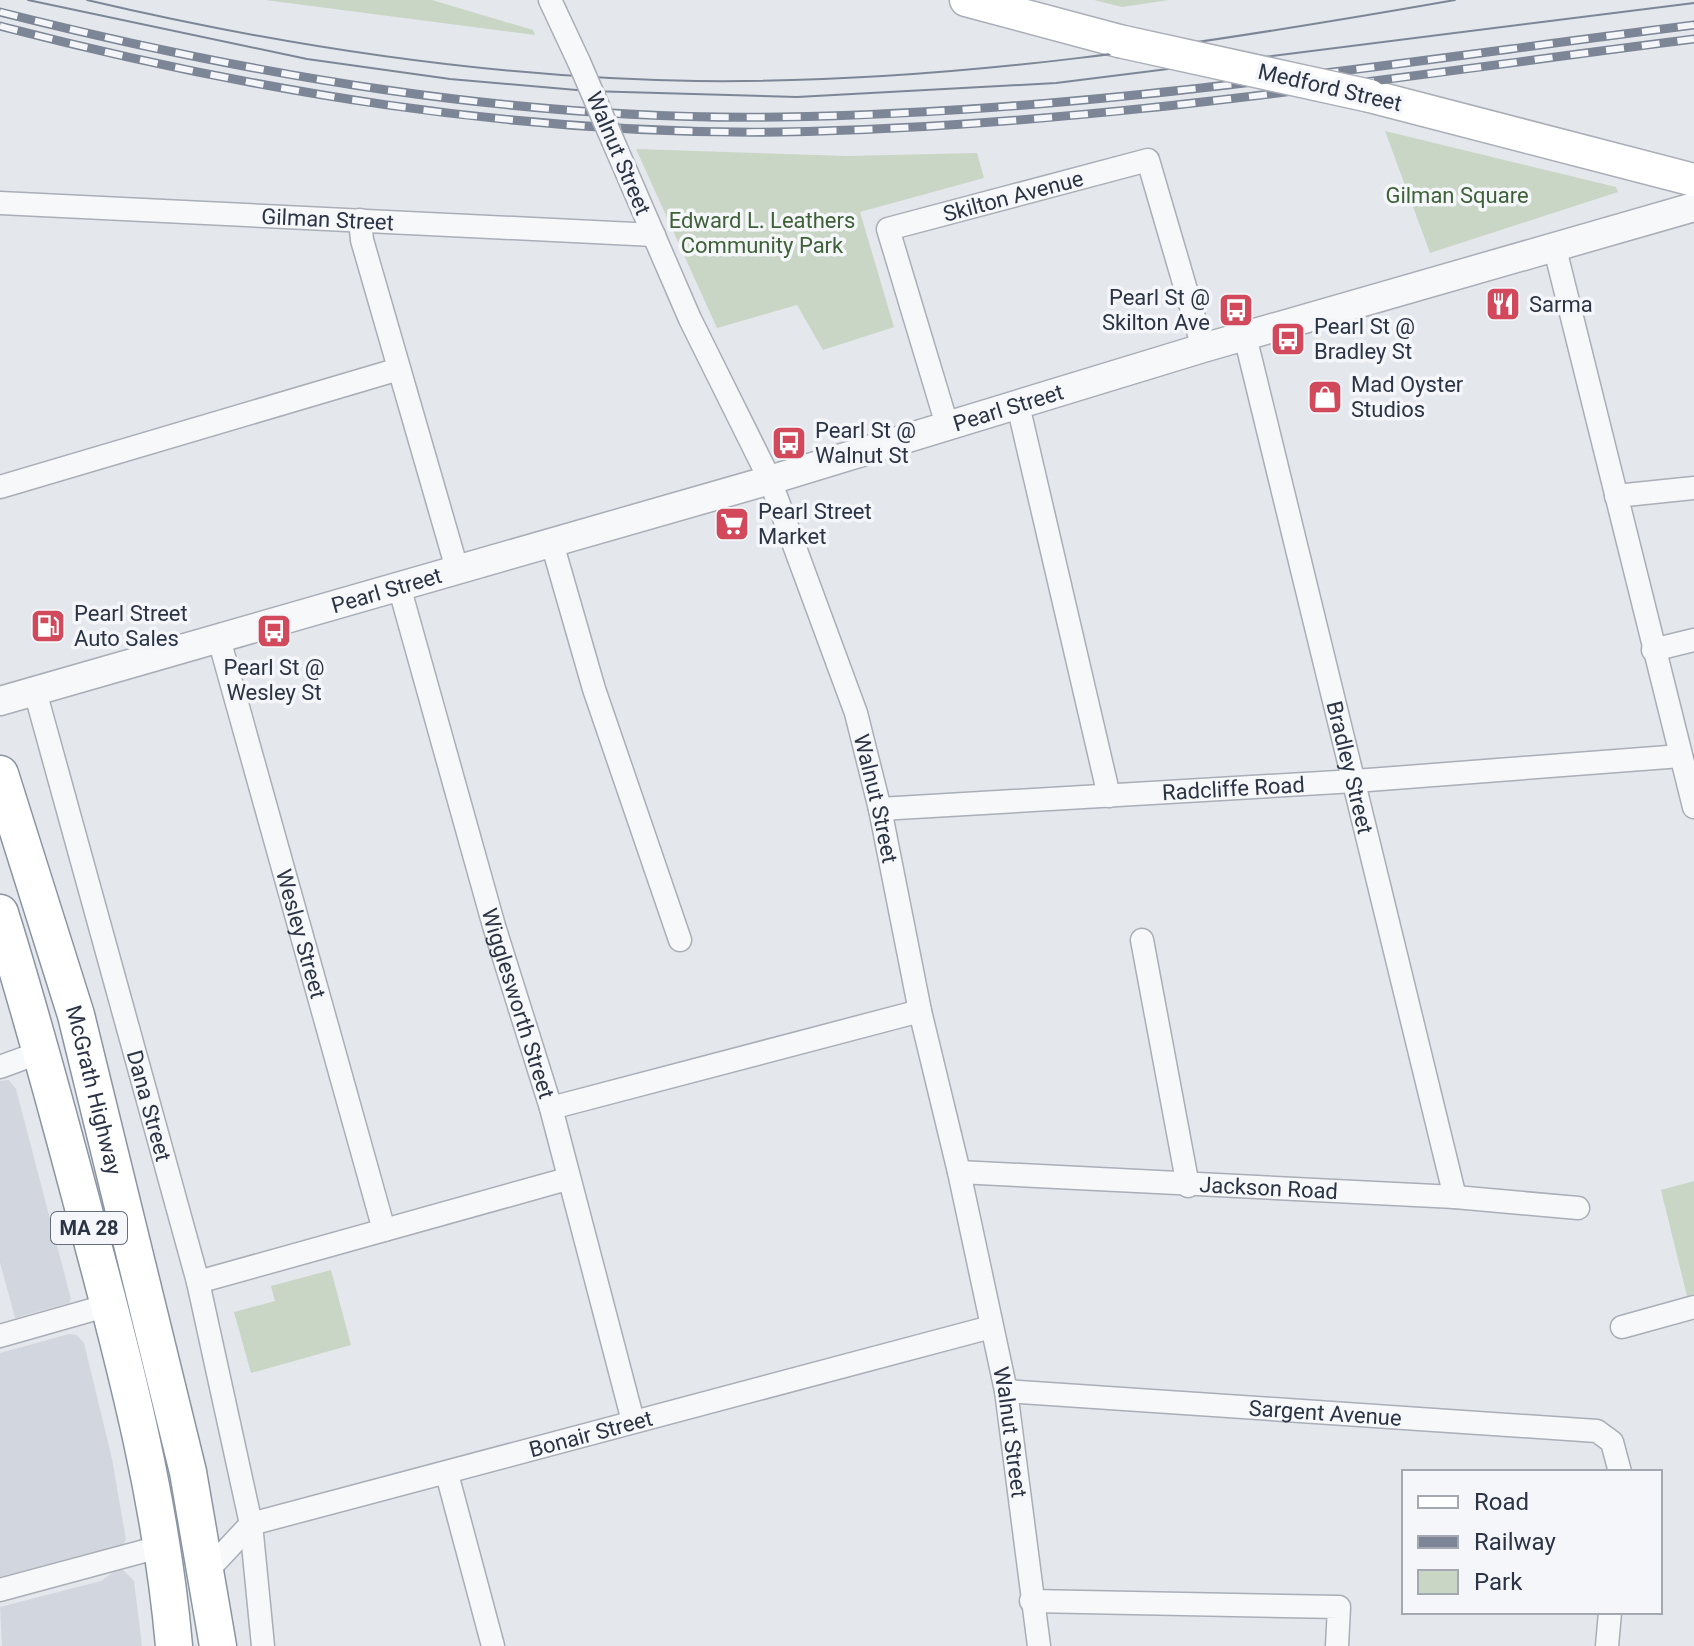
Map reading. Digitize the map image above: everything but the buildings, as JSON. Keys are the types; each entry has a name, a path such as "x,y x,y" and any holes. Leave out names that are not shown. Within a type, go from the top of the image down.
{"highway":[{"name":"McGrath Highway","path":"0,774 36,880 76,1015 179,1430 207,1571 218,1646"},
{"name":"McGrath Highway","path":"0,913 41,1052 140,1430 163,1546 174,1646"}],"main road":[{"name":"Medford Street","path":"966,0 1119,41 1370,96 1694,180"}],"street":[{"name":"Walnut Street","path":"550,0 690,319 770,480 856,713 880,809 920,1011 959,1172 1006,1391 1039,1646"},
{"name":"Skilton Avenue","path":"947,425 888,229 1148,160 1203,348"},
{"name":"Gilman Street","path":"0,203 654,235"},
{"name":"Pearl Street","path":"0,701 770,480 1203,348 1694,207"},
{"path":"360,220 362,240 457,569"},
{"path":"1555,249 1694,807"},
{"name":"Bradley Street","path":"1245,336 1455,1197"},
{"path":"0,487 399,369"},
{"path":"1018,405 1109,796"},
{"path":"1616,496 1694,488"},
{"path":"552,543 594,689 680,940"},
{"name":"Wigglesworth Street","path":"399,586 494,926 551,1108 567,1179 633,1421"},
{"name":"Wesley Street","path":"219,639 384,1230"},
{"path":"1653,650 1694,640"},
{"name":"Dana Street","path":"35,691 198,1282 251,1524 263,1646"},
{"name":"Radcliffe Road","path":"880,809 1355,781 1681,756"},
{"path":"1142,940 1188,1186"},
{"path":"551,1108 920,1011"},
{"path":"0,1067 41,1052"},
{"name":"Jackson Road","path":"959,1172 1188,1186 1455,1197 1578,1208"},
{"path":"198,1282 567,1179"},
{"path":"0,1336 109,1305"},
{"path":"1622,1327 1694,1307"},
{"name":"Bonair Street","path":"251,1524 991,1327"},
{"name":"Sargent Avenue","path":"1006,1391 1585,1429 1597,1431 1612,1442 1619,1470"},
{"path":"447,1474 493,1646"},
{"path":"207,1571 251,1524"},
{"path":"0,1590 163,1546"},
{"path":"1031,1601 1339,1607 1337,1646"},
{"path":"1607,1646 1610,1614"}],"shaded area":[{"path":"9,1080 16,1089 71,1299 69,1303 15,1318 0,1262 0,1081"},
{"path":"69,1334 77,1335 84,1343 112,1459 126,1540 121,1546 104,1553 94,1552 0,1577 0,1353"},
{"path":"123,1570 134,1581 142,1646 2,1646 0,1607 101,1581 115,1571"}],"green space":[{"path":"265,0 432,0 533,30 535,35"},
{"path":"1094,0 1169,0 1122,7"},
{"name":"Gilman Square","path":"1385,131 1616,187 1618,192 1430,253"},
{"name":"Edward L. Leathers Community Park","path":"636,149 847,156 977,153 984,178 860,212 894,327 823,350 797,305 717,328"},
{"path":"1694,1181 1694,1294 1687,1296 1661,1190"},
{"path":"331,1270 351,1345 251,1373 234,1312 275,1301 271,1286"}],"tram line":[{"path":"28,0 307,59 450,79 588,91 797,97 1056,83 1694,3"},
{"path":"87,0 238,32 390,57 543,74 697,81 888,76 1078,58 1267,32 1455,0"}],"railway":[{"path":"0,12 192,56 387,90 583,111 780,117 1010,106 1124,96 1353,70 1694,25"},
{"path":"0,26 192,71 387,105 583,126 780,132 1010,121 1124,110 1353,84 1694,39"}],"place":[{"name":"Sarma","path":"1503,304"},
{"name":"Pearl St @ Skilton Ave","path":"1236,310"},
{"name":"Pearl St @ Bradley St","path":"1288,339"},
{"name":"Mad Oyster Studios","path":"1325,397"},
{"name":"Pearl St @ Walnut St","path":"789,443"},
{"name":"Pearl Street Market","path":"732,524"},
{"name":"Pearl Street Auto Sales","path":"48,626"},
{"name":"Pearl St @ Wesley St","path":"274,631"}]}
